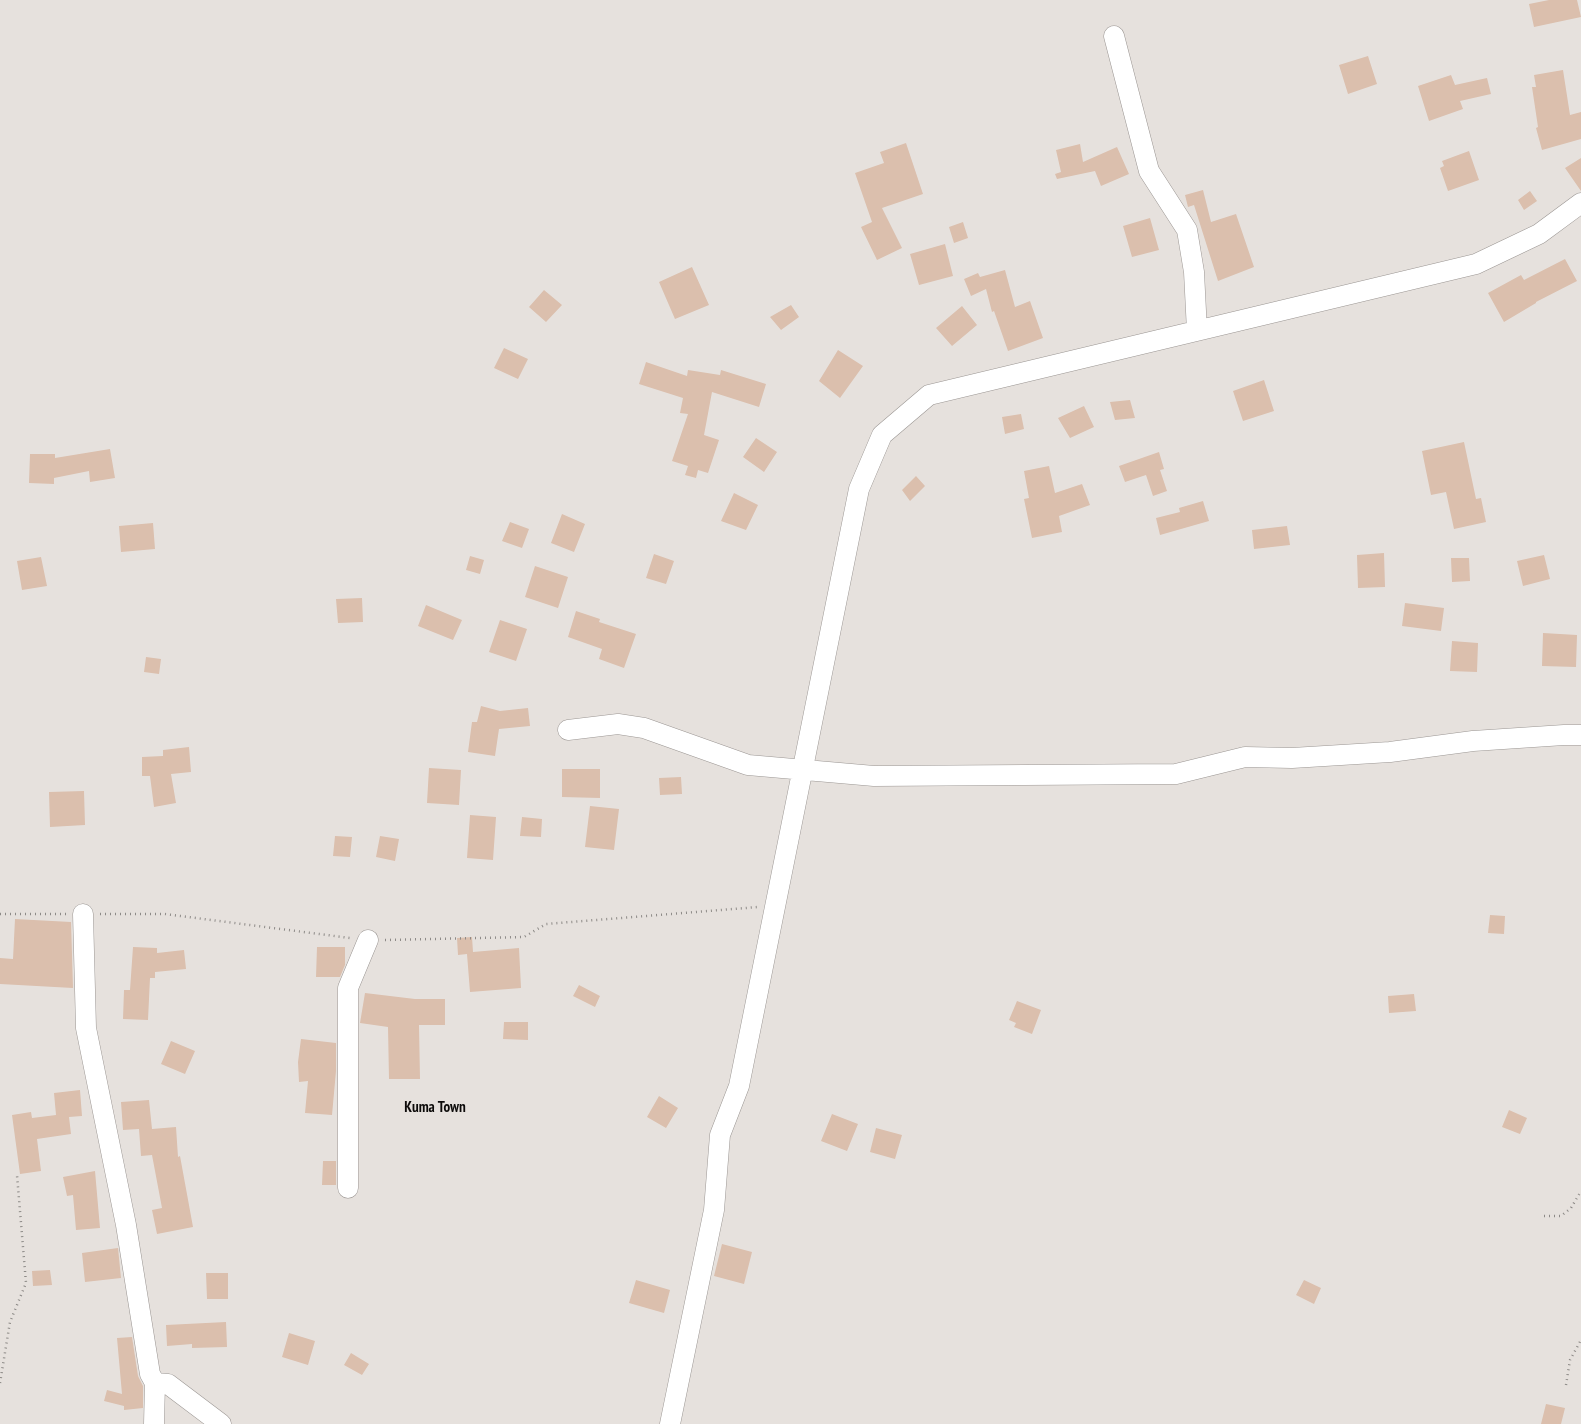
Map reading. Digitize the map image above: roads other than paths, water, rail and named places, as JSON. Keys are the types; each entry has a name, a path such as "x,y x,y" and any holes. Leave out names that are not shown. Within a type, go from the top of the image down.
{"street":[{"path":"1114,36 1150,170 1187,230 1194,272 1197,331"},
{"path":"670,1424 714,1210 720,1135 739,1086 859,489 882,434 929,395 1476,264 1539,234 1581,203"},
{"path":"568,730 618,724 644,728 748,765 802,768 874,776 1176,774 1245,756 1292,758 1390,752 1473,741 1581,735"},
{"path":"83,914 86,1028 126,1225 150,1374 155,1383 154,1424"},
{"path":"348,1188 348,988 368,940"},
{"path":"155,1383 168,1384 222,1424"}],"district":[{"name":"Kuma Town","path":"435,1108"}]}
